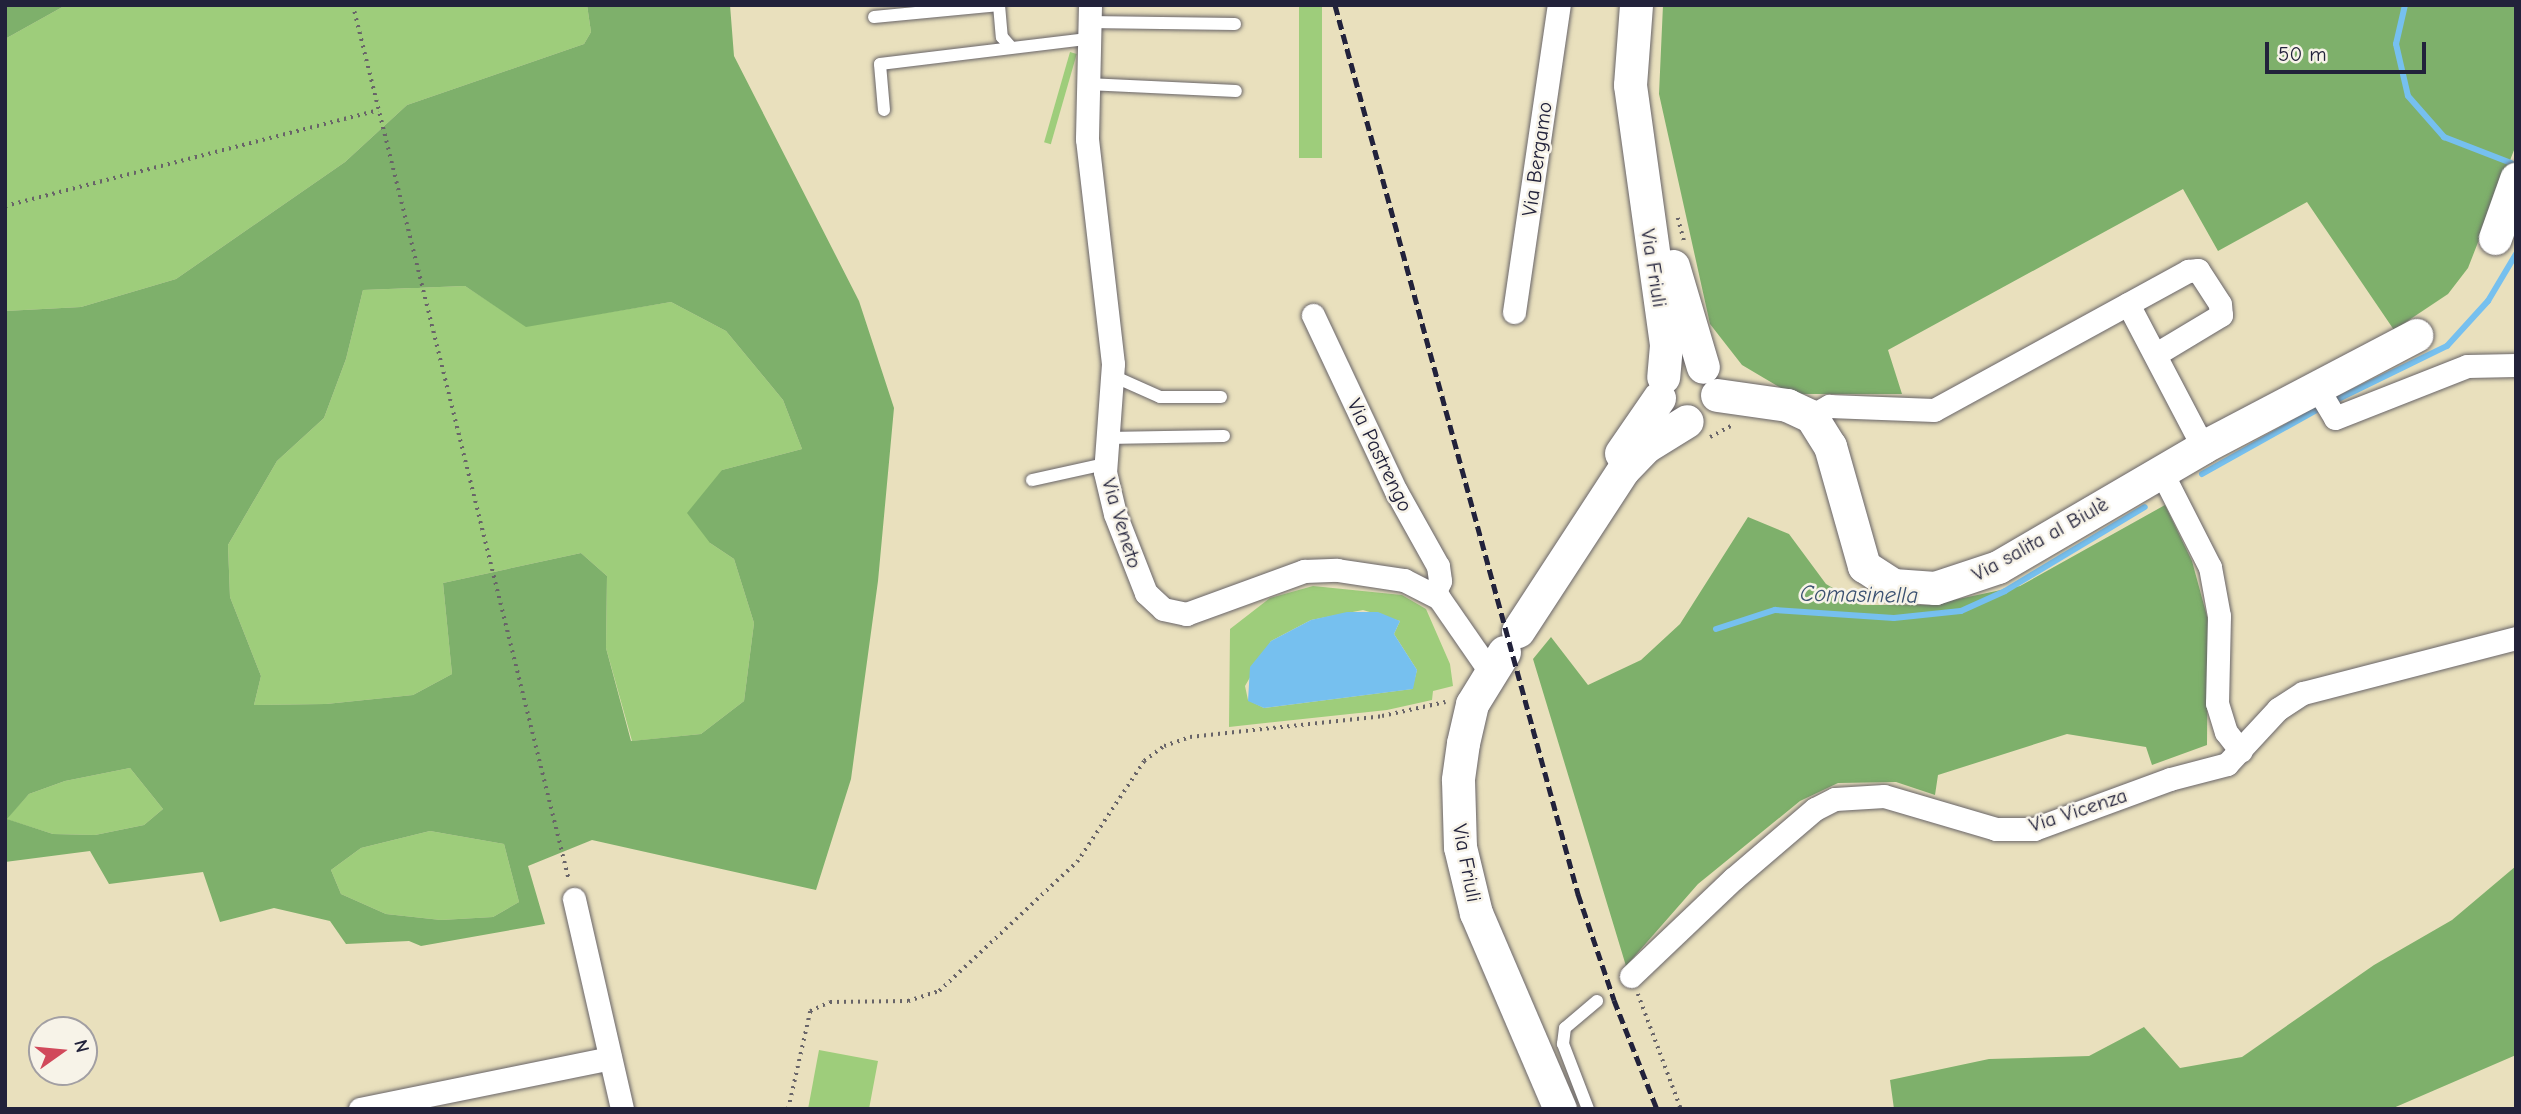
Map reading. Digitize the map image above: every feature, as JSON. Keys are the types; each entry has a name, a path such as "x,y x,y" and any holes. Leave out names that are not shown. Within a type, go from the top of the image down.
{"street":[{"name":"Via Bergamo","path":"1514,312 1559,5"},
{"name":"Via Friuli","path":"1601,499 1612,465 1661,387 1666,345 1630,85 1636,5"},
{"name":"Via Veneto","path":"1088,22 1089,165 1113,376 1105,464 1111,503 1141,583 1154,603 1169,612 1203,611 1270,580 1314,570 1394,578 1434,594"},
{"name":"Via Friuli","path":"1640,158 1710,381"},
{"path":"2495,238 2516,179"},
{"path":"1710,381 1707,414 1687,421 1670,415 1661,387 1679,365 1710,381 1787,405 1811,416 1829,406 1914,413 1934,410 2193,270 2201,272 2221,307 2220,318 2156,354"},
{"path":"2128,304 2203,447"},
{"name":"Via Pastrengo","path":"1313,315 1438,566 1440,581 1434,594"},
{"name":"Via salita al Biulè","path":"1811,416 1830,446 1864,566 1881,580 1901,586 1943,587 1990,572 2203,447 2322,399 2416,335"},
{"path":"2322,399 2336,418 2468,366 2516,365"},
{"name":"Via Friuli","path":"1560,1109 1465,880 1458,780 1469,717 1498,663 1601,499 1645,447 1687,421"},
{"path":"2161,471 2210,567 2219,616 2217,703 2226,732 2241,751"},
{"path":"1434,594 1498,663"},
{"name":"Via Vicenza","path":"1631,976 1733,879 1815,809 1835,799 1884,796 1996,829 2034,829 2178,777 2227,764 2271,715 2303,693 2516,638"},
{"path":"574,899 622,1109"},
{"path":"360,1109 610,1058"}],"lane":[{"path":"874,17 999,5 1002,37 1009,45"},
{"path":"884,110 880,64 999,51 1009,45 1088,22 1235,24"},
{"path":"1087,84 1236,91"},
{"path":"1113,376 1160,397 1222,397"},
{"path":"1106,439 1224,436"},
{"path":"1032,480 1105,464"},
{"path":"1588,1109 1563,1044 1565,1028 1597,1001"}],"path":[{"path":"353,5 574,899"},
{"path":"5,206 378,110"},
{"path":"788,1109 810,1011 830,1002 908,1001 939,990 1077,862 1144,761 1164,746 1190,737 1382,716 1498,663"},
{"path":"1631,976 1681,1109"}],"green space":[{"path":"5,5 66,5 5,39"},
{"path":"66,5 587,5 591,32 584,44 407,105 345,162 176,279 81,307 5,311 5,39"},
{"path":"587,5 730,5 734,56 859,301 894,408 878,581 851,779 816,890 592,840 528,866 545,924 421,946 409,941 346,944 330,921 274,908 220,922 203,872 109,884 90,851 5,862 5,311 81,307 176,279 345,162 407,105 584,44 591,32","holes":["465,286 526,327 671,302 726,331 783,400 802,449 722,470 687,513 710,543 734,559 754,623 744,701 701,734 631,741 606,648 607,576 581,553 443,583 452,674 413,695 326,704 254,705 261,676 230,597 228,545 277,461 324,418 346,359 363,290","130,768 163,809 144,825 95,835 53,834 7,819 29,794 65,781","430,831 504,844 519,902 493,917 441,920 386,914 341,894 331,870 361,848"]},
{"path":"1299,5 1322,5 1322,158 1299,158"},
{"path":"1663,5 2516,5 2516,145 2468,268 2448,294 2394,330 2307,202 2218,251 2183,189 1888,350 1902,394 1791,394 1742,365 1710,324 1659,94"},
{"path":"1070,52 1077,54 1051,144 1044,142"},
{"path":"465,286 526,326 671,302 726,331 783,400 802,449 722,470 710,543 734,559 754,623 744,701 701,734 632,741 606,648 607,576 581,553 443,583 452,674 413,695 326,704 254,705 261,676 230,597 228,545 277,461 324,418 346,359 363,290"},
{"path":"2165,505 2192,561 2208,620 2207,745 2152,765 2146,747 2067,734 1938,775 1935,795 1896,782 1838,783 1800,801 1698,884 1626,966 1533,659 1551,637 1588,685 1641,660 1680,624 1748,517 1789,534 1826,584 1862,605 1930,605 2020,586"},
{"path":"1313,586 1402,595 1426,609 1450,664 1453,686 1433,691 1432,700 1387,710 1229,727 1230,629 1270,598","holes":["1363,610 1400,621 1394,634 1417,670 1412,689 1264,708 1248,700 1245,686 1271,641 1311,620"]},
{"path":"130,768 163,809 144,825 95,835 53,834 6,819 29,794 65,781"},
{"path":"430,831 504,844 519,902 493,917 441,920 386,914 341,894 331,870 361,848"},
{"path":"2516,866 2516,1055 2391,1109 1894,1109 1890,1080 1989,1059 2089,1056 2144,1027 2180,1068 2242,1057 2374,965 2452,920"},
{"path":"819,1050 878,1061 869,1109 808,1109"}],"water":[{"path":"1347,612 1378,612 1400,621 1394,634 1417,670 1413,689 1264,708 1248,701 1250,667 1271,641 1311,620"}],"waterway":[{"name":"Comasinella","path":"2405,5 2396,44 2408,96 2444,137 2511,163"},
{"name":"Comasinella","path":"2332,402 2447,346 2488,301 2516,254"},
{"name":"Comasinella","path":"2202,474 2320,408"},
{"name":"Comasinella","path":"1716,629 1775,610 1894,618 1961,611 2005,591 2145,507"}],"railway":[{"path":"1335,5 1578,894 1614,1000 1657,1109"}]}
